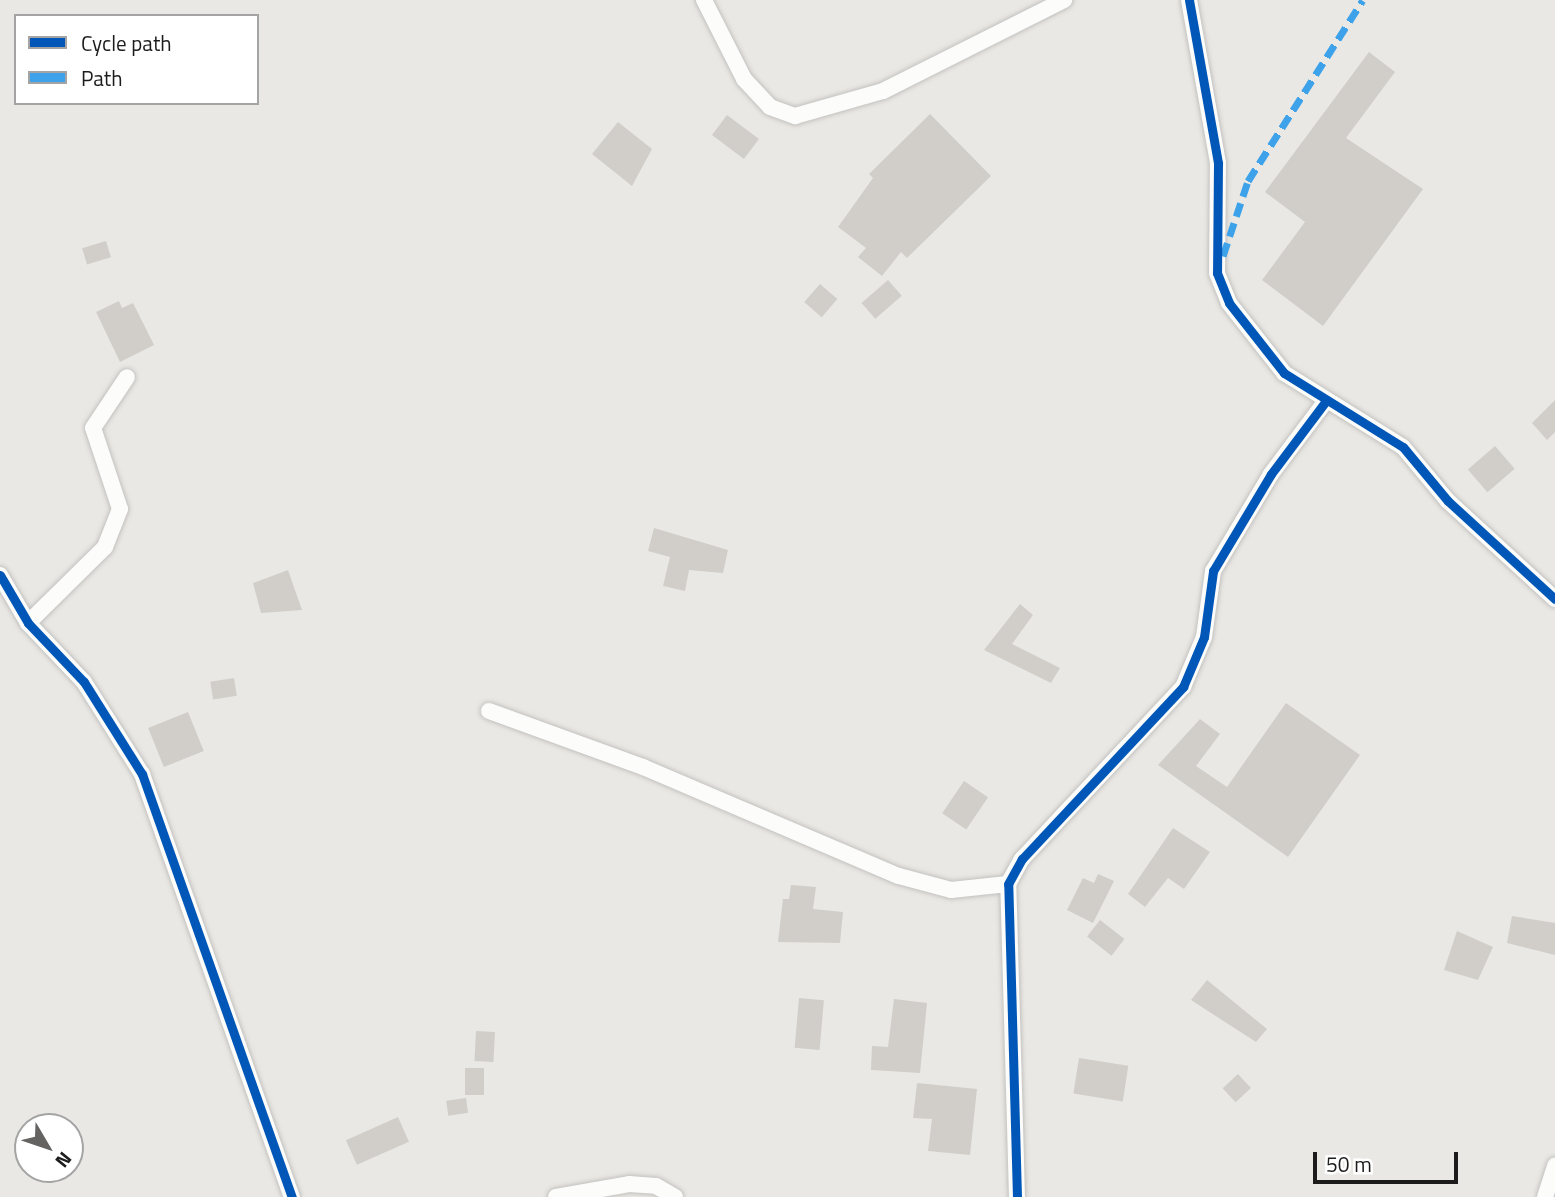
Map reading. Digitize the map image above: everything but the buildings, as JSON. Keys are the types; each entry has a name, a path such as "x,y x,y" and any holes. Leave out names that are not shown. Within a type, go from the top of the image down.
{"street":[{"path":"704,0 744,79 771,107 795,116 883,91 1064,0"},
{"path":"1188,0 1218,163 1217,273 1229,303 1284,373 1325,402 1363,416 1403,447 1448,501 1555,599"},
{"path":"28,623 105,547 120,509 93,428 127,377"},
{"path":"1017,1197 1008,884 1022,859 1183,687 1205,637 1213,571 1271,474 1325,402"},
{"path":"0,575 28,623 84,682 142,774 292,1197"},
{"path":"489,711 643,767 899,876 951,890 1008,884"},
{"path":"1545,1197 1555,1167"},
{"path":"556,1197 629,1184 656,1186 676,1197"}],"marked path":[{"path":"1223,256 1248,181 1363,0"}],"cycle path":[{"path":"1189,0 1218,163 1217,273 1229,303 1284,373 1403,447 1448,501 1555,599"},
{"path":"1017,1197 1008,884 1022,859 1183,687 1204,637 1213,571 1271,474 1325,402"},
{"path":"0,575 28,623 84,682 142,774 292,1197"}]}
